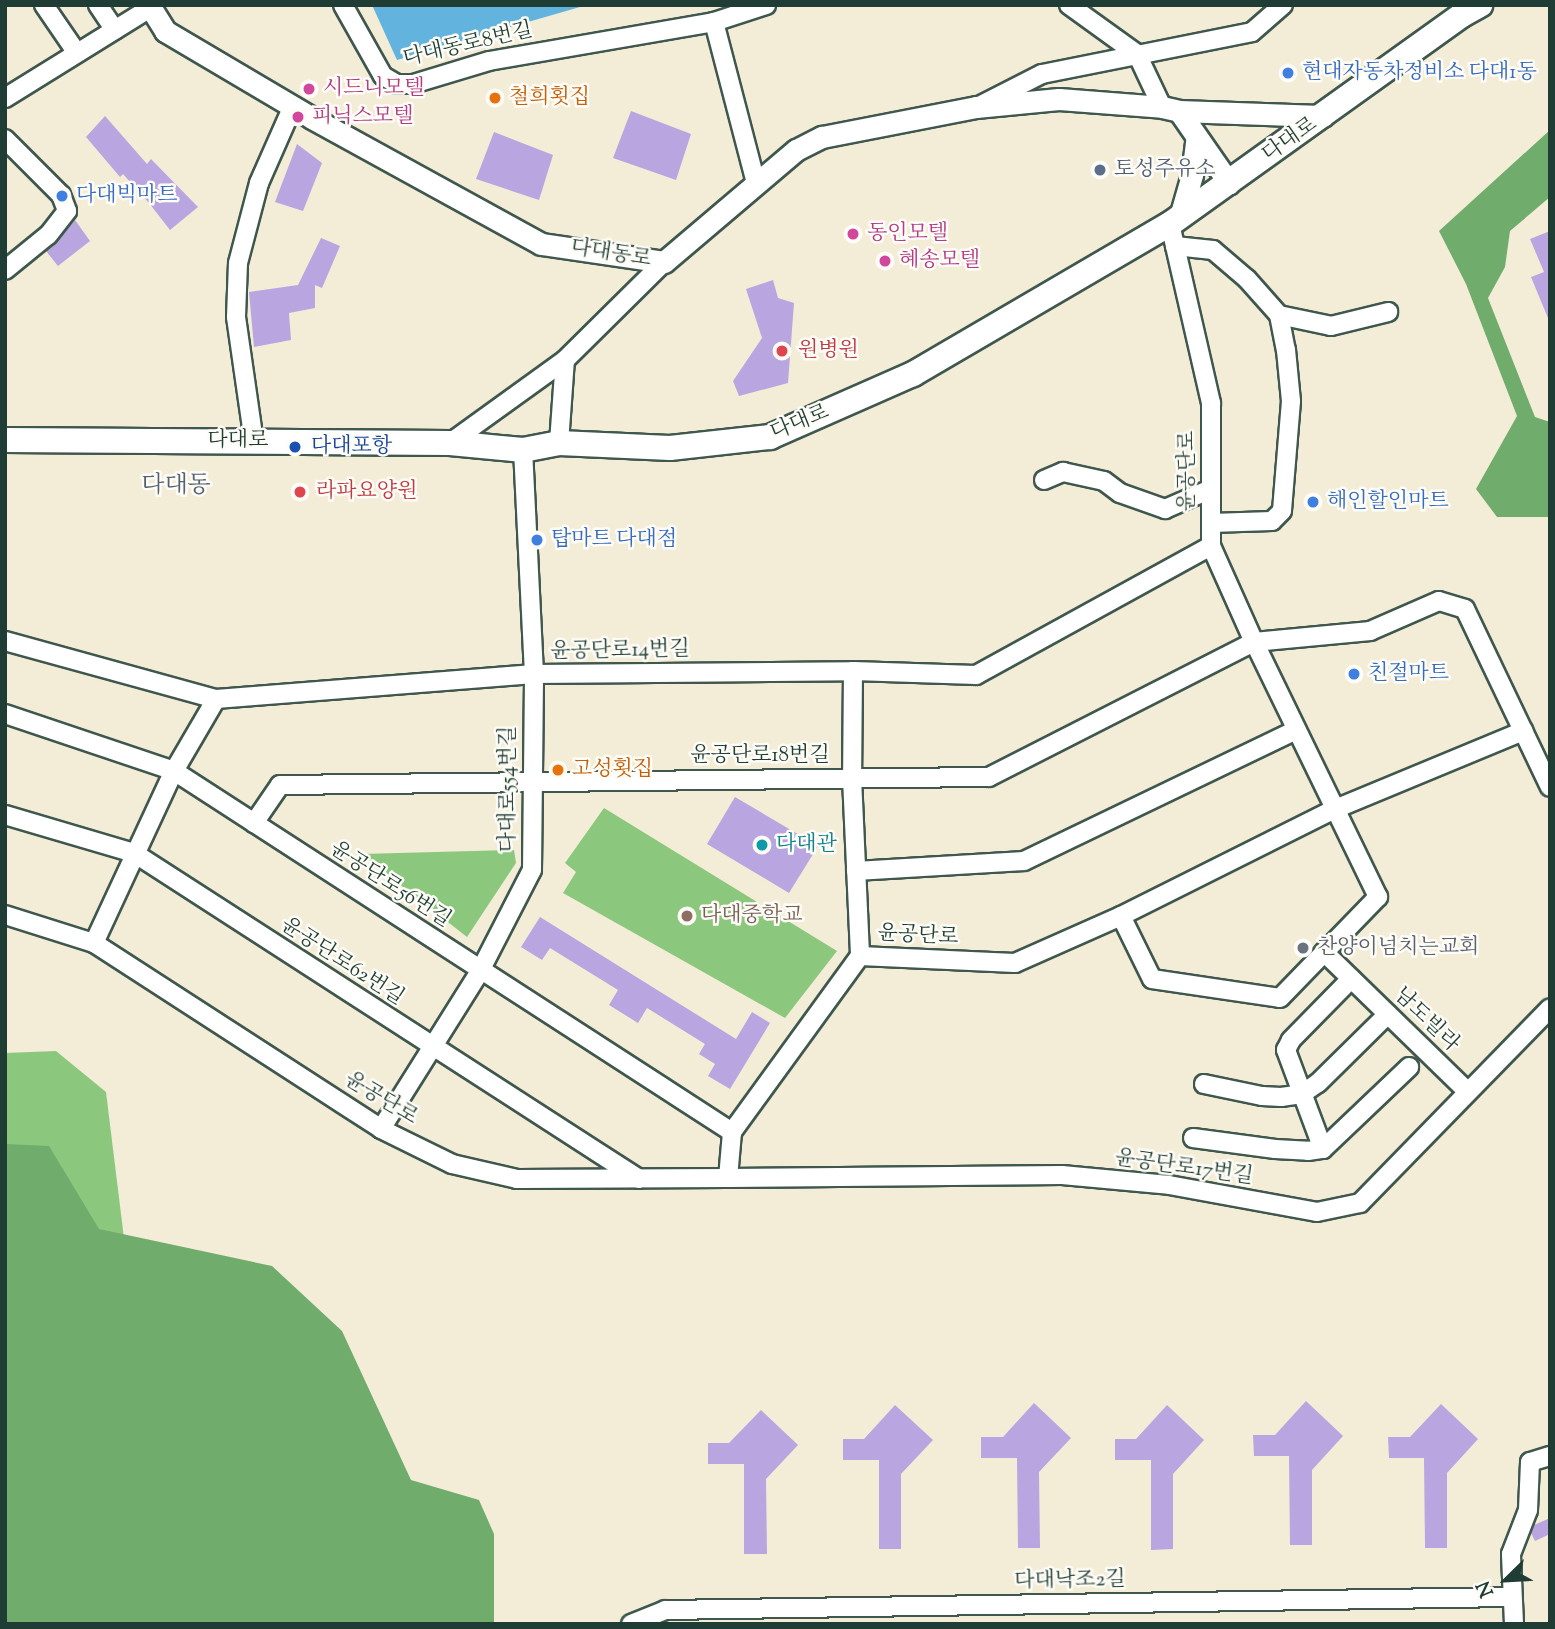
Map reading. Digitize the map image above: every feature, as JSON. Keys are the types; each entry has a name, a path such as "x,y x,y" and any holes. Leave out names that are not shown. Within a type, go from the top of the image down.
{"main road":[{"name":"다대로","path":"5,440 450,443 523,450 559,443 670,447 770,438 913,374 1175,229 1229,183 1462,15 1480,5"}],"street":[{"path":"44,5 77,53"},
{"path":"98,5 115,30"},
{"name":"다대동로8번길","path":"343,5 373,62 383,76 397,84 414,84 489,61 714,22 766,5"},
{"path":"1069,5 1137,54 1171,109 1197,137 1229,183"},
{"path":"976,107 1042,74 1252,32 1283,5"},
{"path":"5,98 149,6"},
{"name":"다대동로","path":"149,6 165,31 293,106 541,243 664,262 796,150 822,137 976,107 1059,99 1171,109 1323,116"},
{"path":"714,22 756,183"},
{"path":"254,442 236,317 238,263 260,183 293,106"},
{"path":"1197,137 1192,175 1175,229 1213,250 1247,279 1279,314 1331,326 1388,312"},
{"path":"5,139 61,195 67,211 48,235 5,270"},
{"name":"윤공단로","path":"732,1132 860,956 1015,963 1121,916 1335,809 1254,642 1211,545 1211,403 1175,229"},
{"path":"450,443 565,360 664,262"},
{"path":"1211,523 1272,521 1282,511 1291,401 1279,314"},
{"path":"559,443 565,360"},
{"name":"다대로554번길","path":"381,1129 481,971 532,870 534,674 523,450"},
{"path":"1044,480 1063,472 1104,481 1120,493 1165,509 1211,489"},
{"name":"윤공단로14번길","path":"5,641 216,699 534,674 853,671 976,675 1211,545"},
{"path":"1254,642 1370,631 1439,601 1465,609 1550,787"},
{"name":"윤공단로18번길","path":"254,823 280,785 989,777 1254,642"},
{"path":"853,671 852,778 860,956"},
{"path":"94,943 174,771 216,699"},
{"name":"윤공단로56번길","path":"5,714 174,771 732,1132"},
{"path":"856,871 1024,861 1296,730"},
{"path":"1121,916 1152,979 1279,998 1378,897 1335,809 1523,731"},
{"name":"윤공단로62번길","path":"5,814 134,853 431,1048 639,1179"},
{"name":"윤공단로","path":"5,915 94,943 381,1129 452,1164 517,1179 728,1178"},
{"name":"남도빌라","path":"1324,953 1467,1091"},
{"path":"1323,1149 1286,1050 1292,1040 1351,979"},
{"name":"윤공단로17번길","path":"728,1178 1062,1175 1169,1185 1317,1212 1360,1203 1550,1008"},
{"path":"1204,1084 1262,1096 1302,1094 1318,1083 1388,1014"},
{"path":"1193,1138 1308,1152 1323,1149 1409,1067"},
{"path":"728,1178 732,1132"},
{"path":"1514,1624 1511,1554 1528,1510 1530,1462 1550,1456"},
{"name":"다대낙조2길","path":"631,1624 665,1610 1512,1597"}],"green space":[{"path":"1550,130 1550,197 1510,231 1505,267 1488,298 1535,417 1550,422 1550,517 1497,517 1476,489 1517,416 1466,284 1439,231"},
{"path":"604,808 837,951 785,1018 563,893 576,872 565,863"},
{"path":"514,850 516,863 467,937 361,854"},
{"path":"56,1051 106,1092 130,1287 5,1311 5,1053"},
{"path":"5,1144 49,1146 99,1229 272,1266 342,1331 411,1480 479,1500 494,1534 494,1624 5,1624"}],"water":[{"path":"372,5 587,5 397,60"}],"building":[{"path":"631,111 691,134 676,180 613,158"},
{"path":"105,116 147,164 151,159 198,207 170,230 123,174 120,177 86,137"},
{"path":"494,132 553,155 539,200 476,179"},
{"path":"297,144 322,163 303,211 275,202"},
{"path":"75,220 90,241 58,266 46,251"},
{"path":"1550,231 1550,323 1531,277 1544,272 1530,239"},
{"path":"321,238 340,246 322,288 315,285 315,308 289,313 291,340 254,347 249,292 298,285"},
{"path":"773,280 778,298 794,303 788,383 739,396 733,381 762,338 746,289"},
{"name":"다대관","path":"735,797 818,846 789,893 707,844"},
{"path":"540,917 736,1039 752,1012 770,1023 730,1089 708,1076 715,1064 699,1054 705,1044 647,1008 638,1023 609,1005 618,990 550,948 542,960 521,947"},
{"path":"1306,1401 1343,1436 1312,1470 1312,1545 1290,1545 1289,1456 1254,1456 1253,1435 1275,1435"},
{"path":"1034,1403 1071,1438 1039,1472 1040,1548 1018,1548 1017,1458 981,1458 981,1437 1003,1437"},
{"path":"1441,1404 1478,1439 1447,1473 1447,1548 1425,1548 1424,1458 1389,1458 1388,1437 1410,1437"},
{"path":"895,1405 933,1440 901,1474 901,1549 879,1549 879,1460 843,1460 843,1439 864,1439"},
{"path":"1167,1405 1204,1440 1173,1474 1173,1549 1151,1550 1151,1460 1115,1460 1115,1439 1136,1439"},
{"path":"761,1410 798,1445 766,1479 767,1554 744,1554 744,1464 708,1464 708,1443 729,1443"},
{"path":"1550,1518 1550,1534 1535,1541 1531,1533 1534,1525"}],"place":[{"name":"현대자동차정비소 다대1동","path":"1288,73"},
{"name":"시드니모텔","path":"309,89"},
{"name":"철희횟집","path":"495,98"},
{"name":"피닉스모텔","path":"298,117"},
{"name":"토성주유소","path":"1100,170"},
{"name":"다대빅마트","path":"62,196"},
{"name":"동인모텔","path":"853,234"},
{"name":"혜송모텔","path":"885,261"},
{"name":"원병원","path":"782,351"},
{"name":"다대포항","path":"295,447"},
{"name":"라파요양원","path":"300,492"},
{"name":"해인할인마트","path":"1313,502"},
{"name":"탑마트 다대점","path":"537,540"},
{"name":"친절마트","path":"1354,674"},
{"name":"고성횟집","path":"558,770"},
{"name":"다대관","path":"762,845"},
{"name":"다대중학교","path":"687,916"},
{"name":"찬양이넘치는교회","path":"1303,948"}],"district":[{"name":"다대동","path":"176,487"}]}
